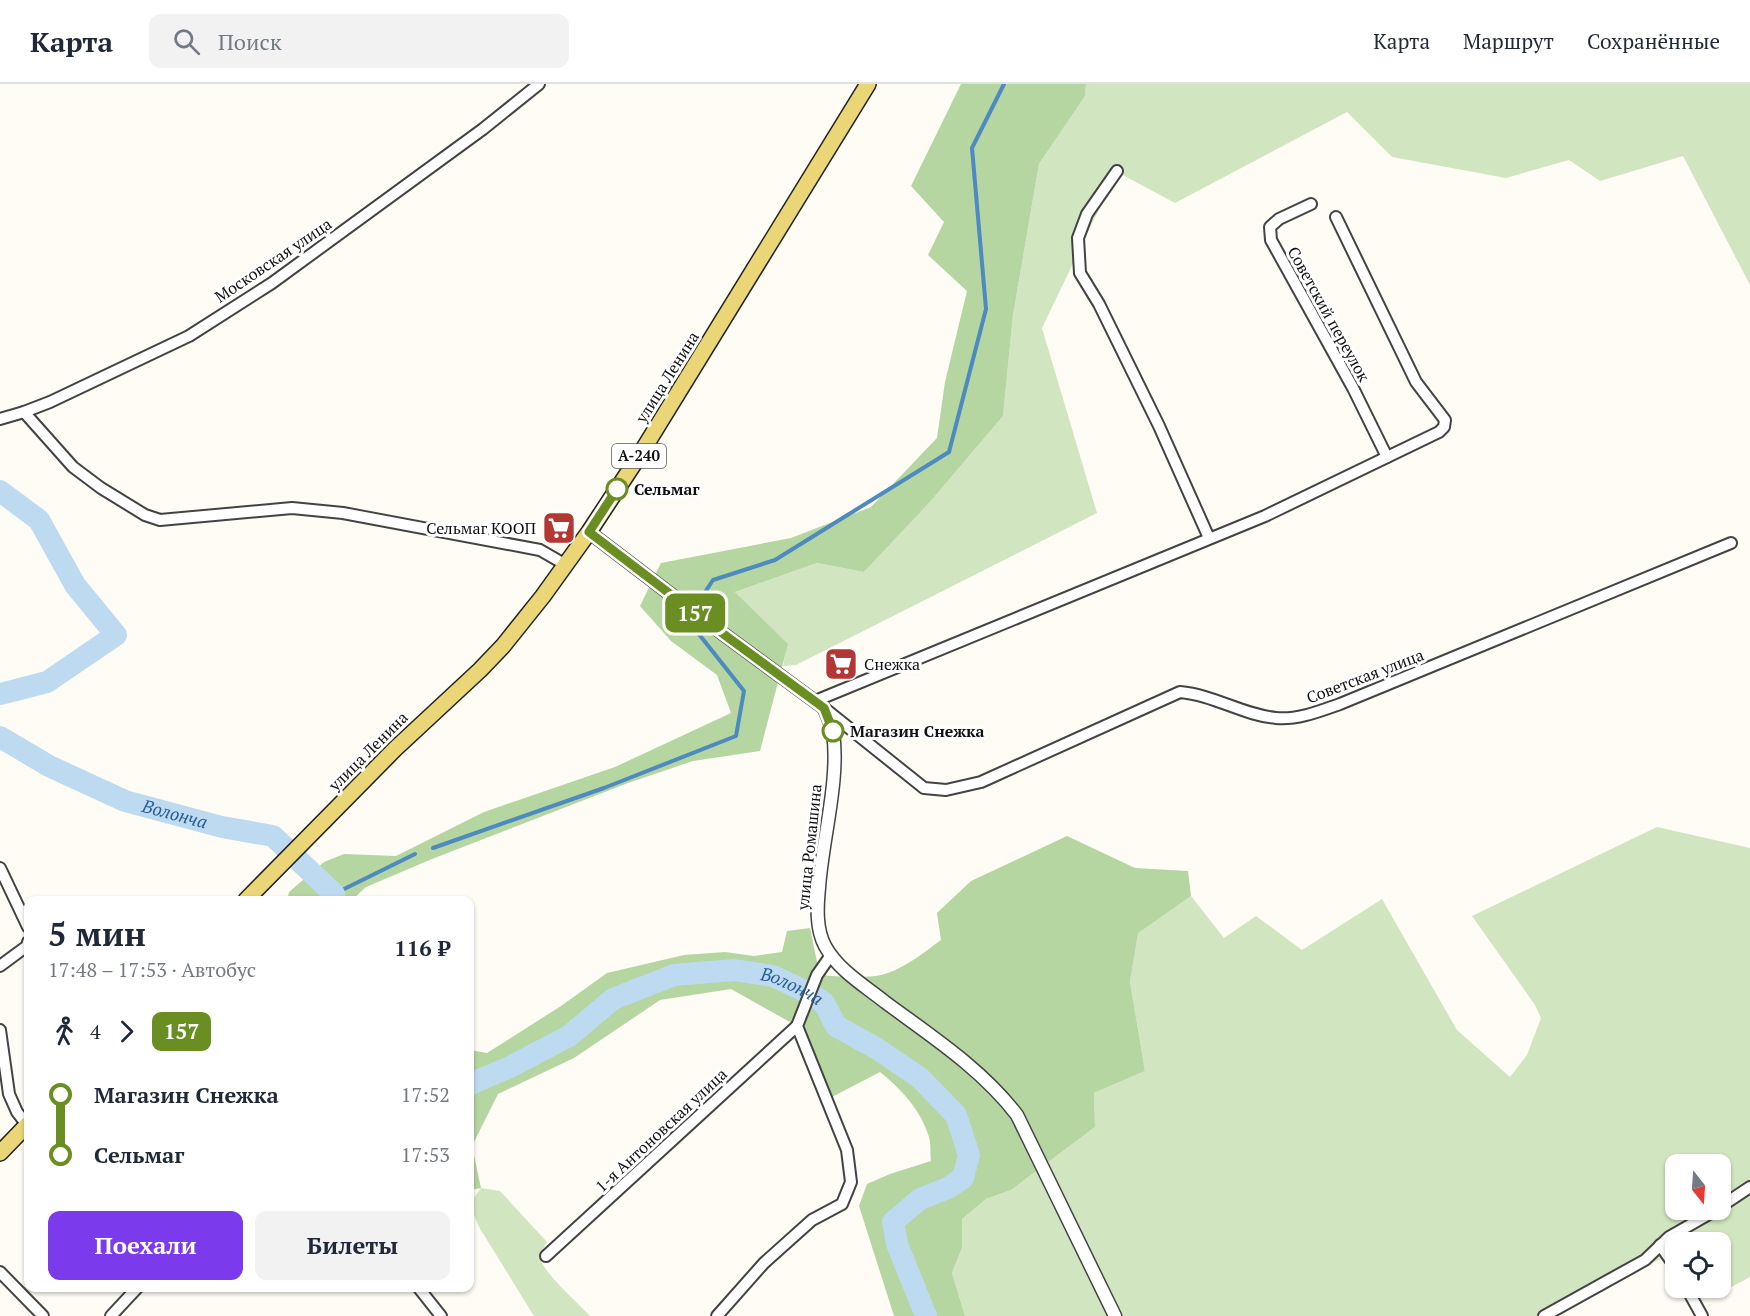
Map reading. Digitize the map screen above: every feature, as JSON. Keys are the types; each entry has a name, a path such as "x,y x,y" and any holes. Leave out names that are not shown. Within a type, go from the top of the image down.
{"main road":[{"name":"улица Ленина","path":"250,896 394,749 503,646 566,565 673,403 868,84"},
{"path":"0,1153 24,1129"}],"street":[{"name":"Московская улица","path":"0,418 24,412 189,336 281,276 483,129 539,84"},
{"path":"1117,171 1087,214 1078,238 1080,273 1099,304 1159,426 1209,538"},
{"name":"Советский переулок","path":"1311,204 1274,223 1270,227 1270,240 1353,388 1387,457"},
{"path":"589,532 819,705 1264,516 1439,432 1444,427 1445,420 1416,382 1336,218"},
{"path":"24,412 73,467 101,488 145,515 160,520 292,508 343,513 540,550 566,565"},
{"name":"Советская улица","path":"819,705 924,788 946,790 981,782 1180,692 1196,694 1253,713 1277,718 1298,718 1341,704 1731,543"},
{"name":"улица Ромашина","path":"819,705 833,731 834,749 834,777 820,867 818,917 822,938 831,955 853,977 951,1052 1005,1098 1021,1123 1115,1316"},
{"path":"0,868 24,919"},
{"path":"0,966 24,948"},
{"path":"717,1316 765,1263 812,1220 842,1204 851,1182 847,1150 797,1026 817,975 831,955"},
{"name":"1-я Антоновская улица","path":"546,1256 797,1026"},
{"path":"0,1030 9,1094 17,1112 24,1120"},
{"path":"1731,1200 1750,1188"},
{"path":"1544,1316 1645,1260 1670,1237 1699,1220"},
{"path":"1660,1245 1665,1252"},
{"path":"0,1272 43,1316"},
{"path":"111,1316 133,1292"},
{"path":"422,1292 441,1316"},
{"path":"1692,1298 1702,1316"}],"green space":[{"path":"961,84 1086,84 1085,96 1039,164 1013,315 1003,416 930,502 864,572 817,563 735,592 788,644 760,751 693,761 628,783 432,859 366,887 356,896 288,896 289,892 324,862 344,854 396,856 484,812 615,767 731,713 717,675 671,641 640,606 661,563 791,538 871,507 937,438 945,382 967,291 928,255 944,222 911,186"},
{"path":"1086,84 1750,84 1750,285 1683,156 1600,181 1569,160 1506,178 1392,157 1347,112 1175,203 1117,172 1042,328 1097,513 796,665 783,666 787,644 735,592 817,563 864,572 930,502 1003,416 1013,315 1039,164 1085,96"},
{"path":"1657,827 1750,848 1750,1277 1731,1287 1731,1232 1665,1232 1665,1257 1546,1316 965,1316 952,1273 962,1248 962,1219 986,1199 1011,1190 1095,1127 1094,1093 1145,1071 1130,982 1138,932 1191,896 1224,938 1256,916 1302,950 1382,899 1457,1030 1510,1077 1527,1055 1541,1018 1535,1005 1472,916"},
{"path":"1067,836 1135,868 1188,871 1191,896 1138,933 1130,982 1145,1071 1094,1093 1095,1127 1011,1190 986,1199 962,1219 962,1248 952,1273 965,1316 894,1316 859,1206 867,1184 931,1161 929,1137 916,1109 903,1093 880,1072 828,1099 797,1026 731,989 660,1000 574,1058 498,1094 474,1142 474,1051 487,1053 561,1006 607,973 684,955 725,952 754,956 782,952 787,931 810,928 817,962 817,975 862,977 888,973 909,963 941,940 937,913 971,881"},
{"path":"474,1155 481,1188 474,1189"},
{"path":"481,1188 500,1191 547,1242 541,1255 544,1266 555,1281 590,1316 534,1316 479,1227 474,1214 474,1198"}],"waterway":[{"path":"698,603 713,580 775,560 949,452 986,309 972,148 1004,84"},
{"name":"Волонча","path":"0,491 39,520 75,585 116,635 47,682 0,694"},
{"path":"433,848 604,788 736,736 744,691 698,633 689,617"},
{"name":"Волонча","path":"0,737 49,766 125,801 222,827 273,836 334,894 333,896"},
{"path":"334,894 415,854"},
{"name":"Волонча","path":"474,1082 508,1068 569,1036 613,999 674,975 734,970 773,976 809,993 824,1003 836,1026 876,1048 920,1078 956,1115 969,1155 963,1178 948,1188 920,1199 893,1222 897,1244 926,1316"}],"bus line":[{"name":"157","path":"617,489 589,532 824,708 833,731"}],"place":[{"name":"Сельмаг","path":"617,489"},
{"name":"Сельмаг КООП","path":"559,528"},
{"name":"Снежка","path":"841,664"},
{"name":"Магазин Снежка","path":"833,731"}]}
